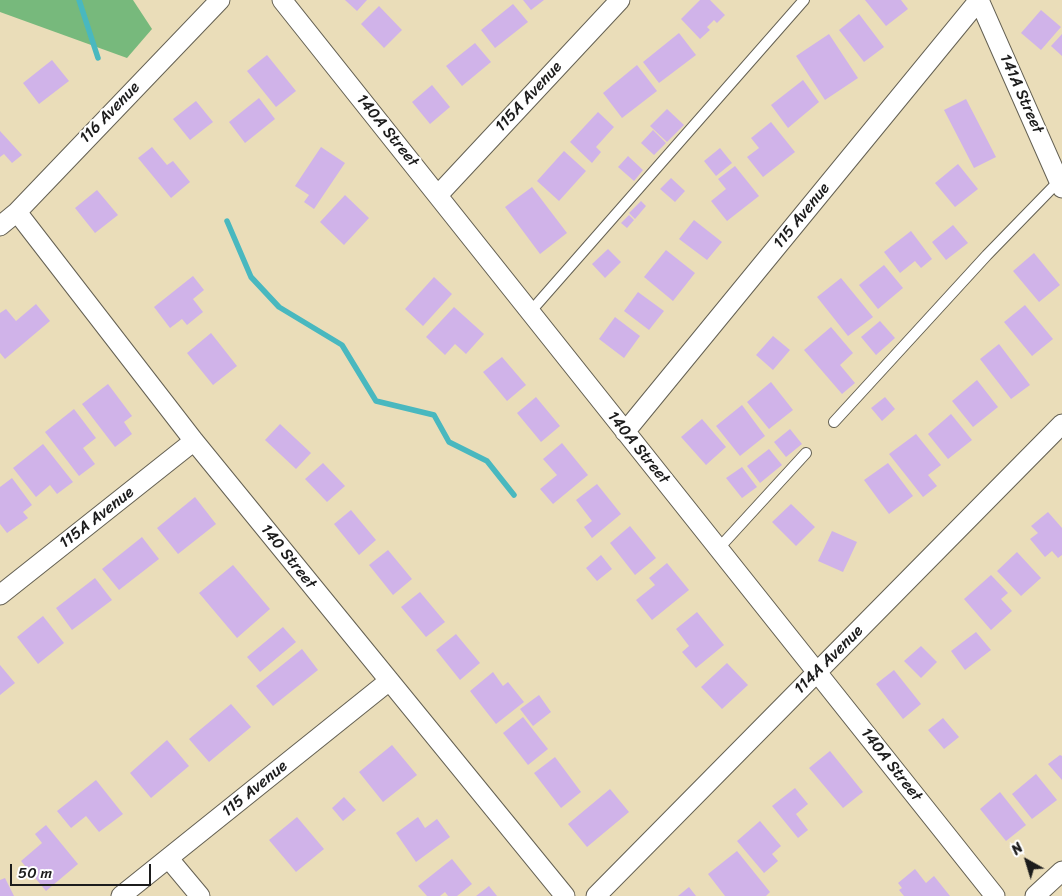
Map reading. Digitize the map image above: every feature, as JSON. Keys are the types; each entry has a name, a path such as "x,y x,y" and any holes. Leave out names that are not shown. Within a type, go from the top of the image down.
{"street":[{"name":"116 Avenue","path":"0,226 17,212 220,0"},
{"name":"140A Street","path":"282,0 439,194 625,432 995,896"},
{"name":"115A Avenue","path":"439,194 620,0"},
{"name":"141A Street","path":"979,0 1060,185"},
{"name":"115 Avenue","path":"625,432 979,0"},
{"name":"140 Street","path":"17,212 194,441 565,896"},
{"name":"114A Avenue","path":"596,896 1062,424"},
{"name":"115A Avenue","path":"0,595 194,441"},
{"name":"115 Avenue","path":"121,896 389,681"},
{"path":"169,859 200,896"},
{"path":"1035,896 1062,871"}],"lane":[{"path":"531,311 804,0"},
{"path":"834,422 987,255 1060,185"},
{"path":"719,548 806,453"}],"green space":[{"path":"0,0 133,0 152,29 127,58 0,12"}],"building":[{"path":"345,0 367,0 357,11"},
{"path":"523,0 544,0 531,10"},
{"path":"700,0 710,0 725,15 717,23 714,20 707,27 710,30 700,39 681,19"},
{"path":"865,0 901,0 908,9 886,26"},
{"path":"513,4 528,22 495,48 481,30"},
{"path":"379,6 402,30 384,48 361,24"},
{"path":"1041,10 1061,27 1041,50 1021,33"},
{"path":"859,14 884,47 864,62 839,30"},
{"path":"679,33 696,55 659,83 643,62"},
{"path":"829,34 858,78 825,100 796,56"},
{"path":"1062,34 1062,56 1051,46"},
{"path":"475,43 491,62 462,86 446,66"},
{"path":"267,55 296,91 276,107 247,71"},
{"path":"52,60 69,81 39,104 23,83"},
{"path":"637,65 657,91 622,118 603,93"},
{"path":"803,80 819,102 788,128 771,105"},
{"path":"432,85 450,107 430,124 412,102"},
{"path":"259,98 275,119 245,143 229,122"},
{"path":"966,99 996,157 974,168 944,110"},
{"path":"196,101 213,122 190,140 173,119"},
{"path":"667,109 684,125 667,142 650,126"},
{"path":"598,112 614,127 596,147 601,152 592,163 570,142"},
{"path":"771,122 795,152 763,177 747,157 759,148 751,138"},
{"path":"653,130 666,143 654,155 641,143"},
{"path":"0,131 22,155 12,163 4,154 0,157"},
{"path":"152,147 167,165 173,161 190,182 171,198 138,158"},
{"path":"321,147 345,163 314,209 304,202 309,195 295,186"},
{"path":"720,148 732,163 716,176 704,161"},
{"path":"564,151 586,171 559,201 537,181"},
{"path":"628,156 643,170 634,181 618,167"},
{"path":"958,164 978,189 955,207 935,183"},
{"path":"735,166 759,196 727,221 711,201 726,189 718,179"},
{"path":"671,178 685,191 675,202 660,189"},
{"path":"532,187 567,233 540,254 505,207"},
{"path":"97,190 118,215 95,233 75,208"},
{"path":"345,195 369,218 344,245 320,222"},
{"path":"641,201 646,206 635,219 629,213"},
{"path":"629,215 634,220 627,228 621,223"},
{"path":"694,220 722,242 707,260 679,239"},
{"path":"953,225 968,243 946,260 932,242"},
{"path":"911,231 932,259 921,268 915,261 900,273 884,252"},
{"path":"608,249 621,262 605,278 592,264"},
{"path":"666,250 695,273 673,301 644,277"},
{"path":"1034,253 1060,285 1039,302 1013,271"},
{"path":"884,265 903,288 878,309 859,285"},
{"path":"193,276 204,290 193,299 203,312 187,325 182,319 170,328 154,307"},
{"path":"434,277 452,294 423,326 405,309"},
{"path":"841,278 873,317 848,336 817,297"},
{"path":"638,292 664,311 649,330 624,311"},
{"path":"36,304 50,321 5,359 0,353 0,313 6,309 16,321"},
{"path":"1025,305 1053,339 1032,356 1004,322"},
{"path":"454,307 484,334 466,354 455,344 445,355 426,337"},
{"path":"615,317 640,336 624,358 599,339"},
{"path":"880,321 895,338 876,355 861,337"},
{"path":"831,327 853,353 840,365 855,383 842,394 804,350"},
{"path":"211,333 237,366 213,385 187,353"},
{"path":"773,336 790,350 773,370 756,355"},
{"path":"999,344 1030,385 1011,399 980,359"},
{"path":"502,357 526,385 507,401 483,372"},
{"path":"977,380 998,407 973,427 952,401"},
{"path":"771,382 793,410 769,429 747,402"},
{"path":"108,384 132,416 124,422 132,434 115,447 82,404"},
{"path":"536,397 560,426 541,442 517,413"},
{"path":"885,397 895,409 882,421 871,408"},
{"path":"742,405 765,436 740,456 716,426"},
{"path":"74,409 96,438 83,448 95,464 79,476 45,432"},
{"path":"951,414 972,440 948,459 928,434"},
{"path":"702,419 726,447 706,465 681,437"},
{"path":"280,424 311,453 296,469 265,440"},
{"path":"790,429 802,444 786,457 774,442"},
{"path":"916,434 941,465 928,475 937,486 923,497 889,454"},
{"path":"562,443 588,475 553,504 540,489 557,475 543,459"},
{"path":"43,444 73,482 57,494 50,485 36,497 13,468"},
{"path":"769,449 782,465 760,483 747,466"},
{"path":"323,463 345,486 327,502 305,479"},
{"path":"888,463 913,496 889,514 864,480"},
{"path":"742,467 757,487 742,498 726,478"},
{"path":"12,478 32,505 23,512 28,518 7,533 0,524 0,487"},
{"path":"597,484 621,514 592,538 584,527 592,521 576,500"},
{"path":"195,497 216,524 178,554 157,528"},
{"path":"791,504 815,527 796,546 772,522"},
{"path":"351,510 376,540 359,555 334,524"},
{"path":"1048,512 1062,528 1062,555 1058,558 1052,551 1045,557 1030,539 1038,533 1031,526"},
{"path":"630,526 656,558 635,575 610,543"},
{"path":"832,531 857,542 843,572 818,561"},
{"path":"142,537 159,559 119,590 102,569"},
{"path":"388,550 412,579 393,595 369,565"},
{"path":"1017,552 1041,578 1021,596 997,571"},
{"path":"601,555 612,569 597,581 586,568"},
{"path":"667,563 689,590 652,620 636,600 655,585 649,578"},
{"path":"233,565 270,609 237,638 199,593"},
{"path":"991,575 1008,593 1001,599 1012,611 991,630 964,599"},
{"path":"95,578 112,600 72,630 56,608"},
{"path":"420,592 445,622 426,637 401,607"},
{"path":"697,612 724,645 696,668 682,652 689,646 676,629"},
{"path":"43,616 64,643 38,664 17,637"},
{"path":"283,627 296,642 260,672 247,657"},
{"path":"976,632 991,650 965,670 951,651"},
{"path":"456,634 480,663 460,680 436,650"},
{"path":"921,646 937,662 921,678 904,661"},
{"path":"302,649 318,670 273,706 256,686"},
{"path":"727,663 748,685 722,709 701,687"},
{"path":"0,665 15,683 0,695"},
{"path":"894,670 921,704 903,719 876,684"},
{"path":"493,672 503,686 508,682 524,702 496,724 470,691"},
{"path":"539,695 551,712 533,726 520,709"},
{"path":"231,704 251,727 209,762 189,739"},
{"path":"523,717 548,749 528,765 503,733"},
{"path":"943,718 959,737 944,749 928,730"},
{"path":"167,740 189,766 151,798 130,773"},
{"path":"392,745 417,775 383,802 359,772"},
{"path":"830,751 863,792 843,808 809,768"},
{"path":"1060,755 1062,756 1062,780 1048,764"},
{"path":"555,757 581,792 561,808 534,773"},
{"path":"1036,774 1057,800 1032,819 1012,794"},
{"path":"96,780 123,814 99,832 86,816 71,828 57,811"},
{"path":"795,788 808,804 796,814 808,830 798,838 772,806"},
{"path":"610,789 629,812 587,847 568,824"},
{"path":"1000,792 1026,825 1006,841 980,809"},
{"path":"344,797 356,810 343,821 332,808"},
{"path":"297,817 324,849 296,872 269,840"},
{"path":"418,817 425,828 437,819 450,837 416,862 396,833"},
{"path":"760,821 781,846 772,854 778,861 764,873 737,841"},
{"path":"46,825 78,864 46,891 21,861 42,843 35,834"},
{"path":"737,851 770,892 766,896 725,896 708,874"},
{"path":"452,859 472,884 457,896 448,896 445,892 440,896 427,896 418,886"},
{"path":"915,869 926,883 934,876 950,896 904,896 899,890 902,888 898,883"},
{"path":"5,878 14,896 0,896 0,880"},
{"path":"489,886 497,896 476,896"},
{"path":"689,887 696,896 678,896"}],"waterway":[{"path":"79,0 98,58"},
{"path":"227,221 251,277 279,307 342,345 376,401 434,415 449,442 487,461 514,495"}]}
